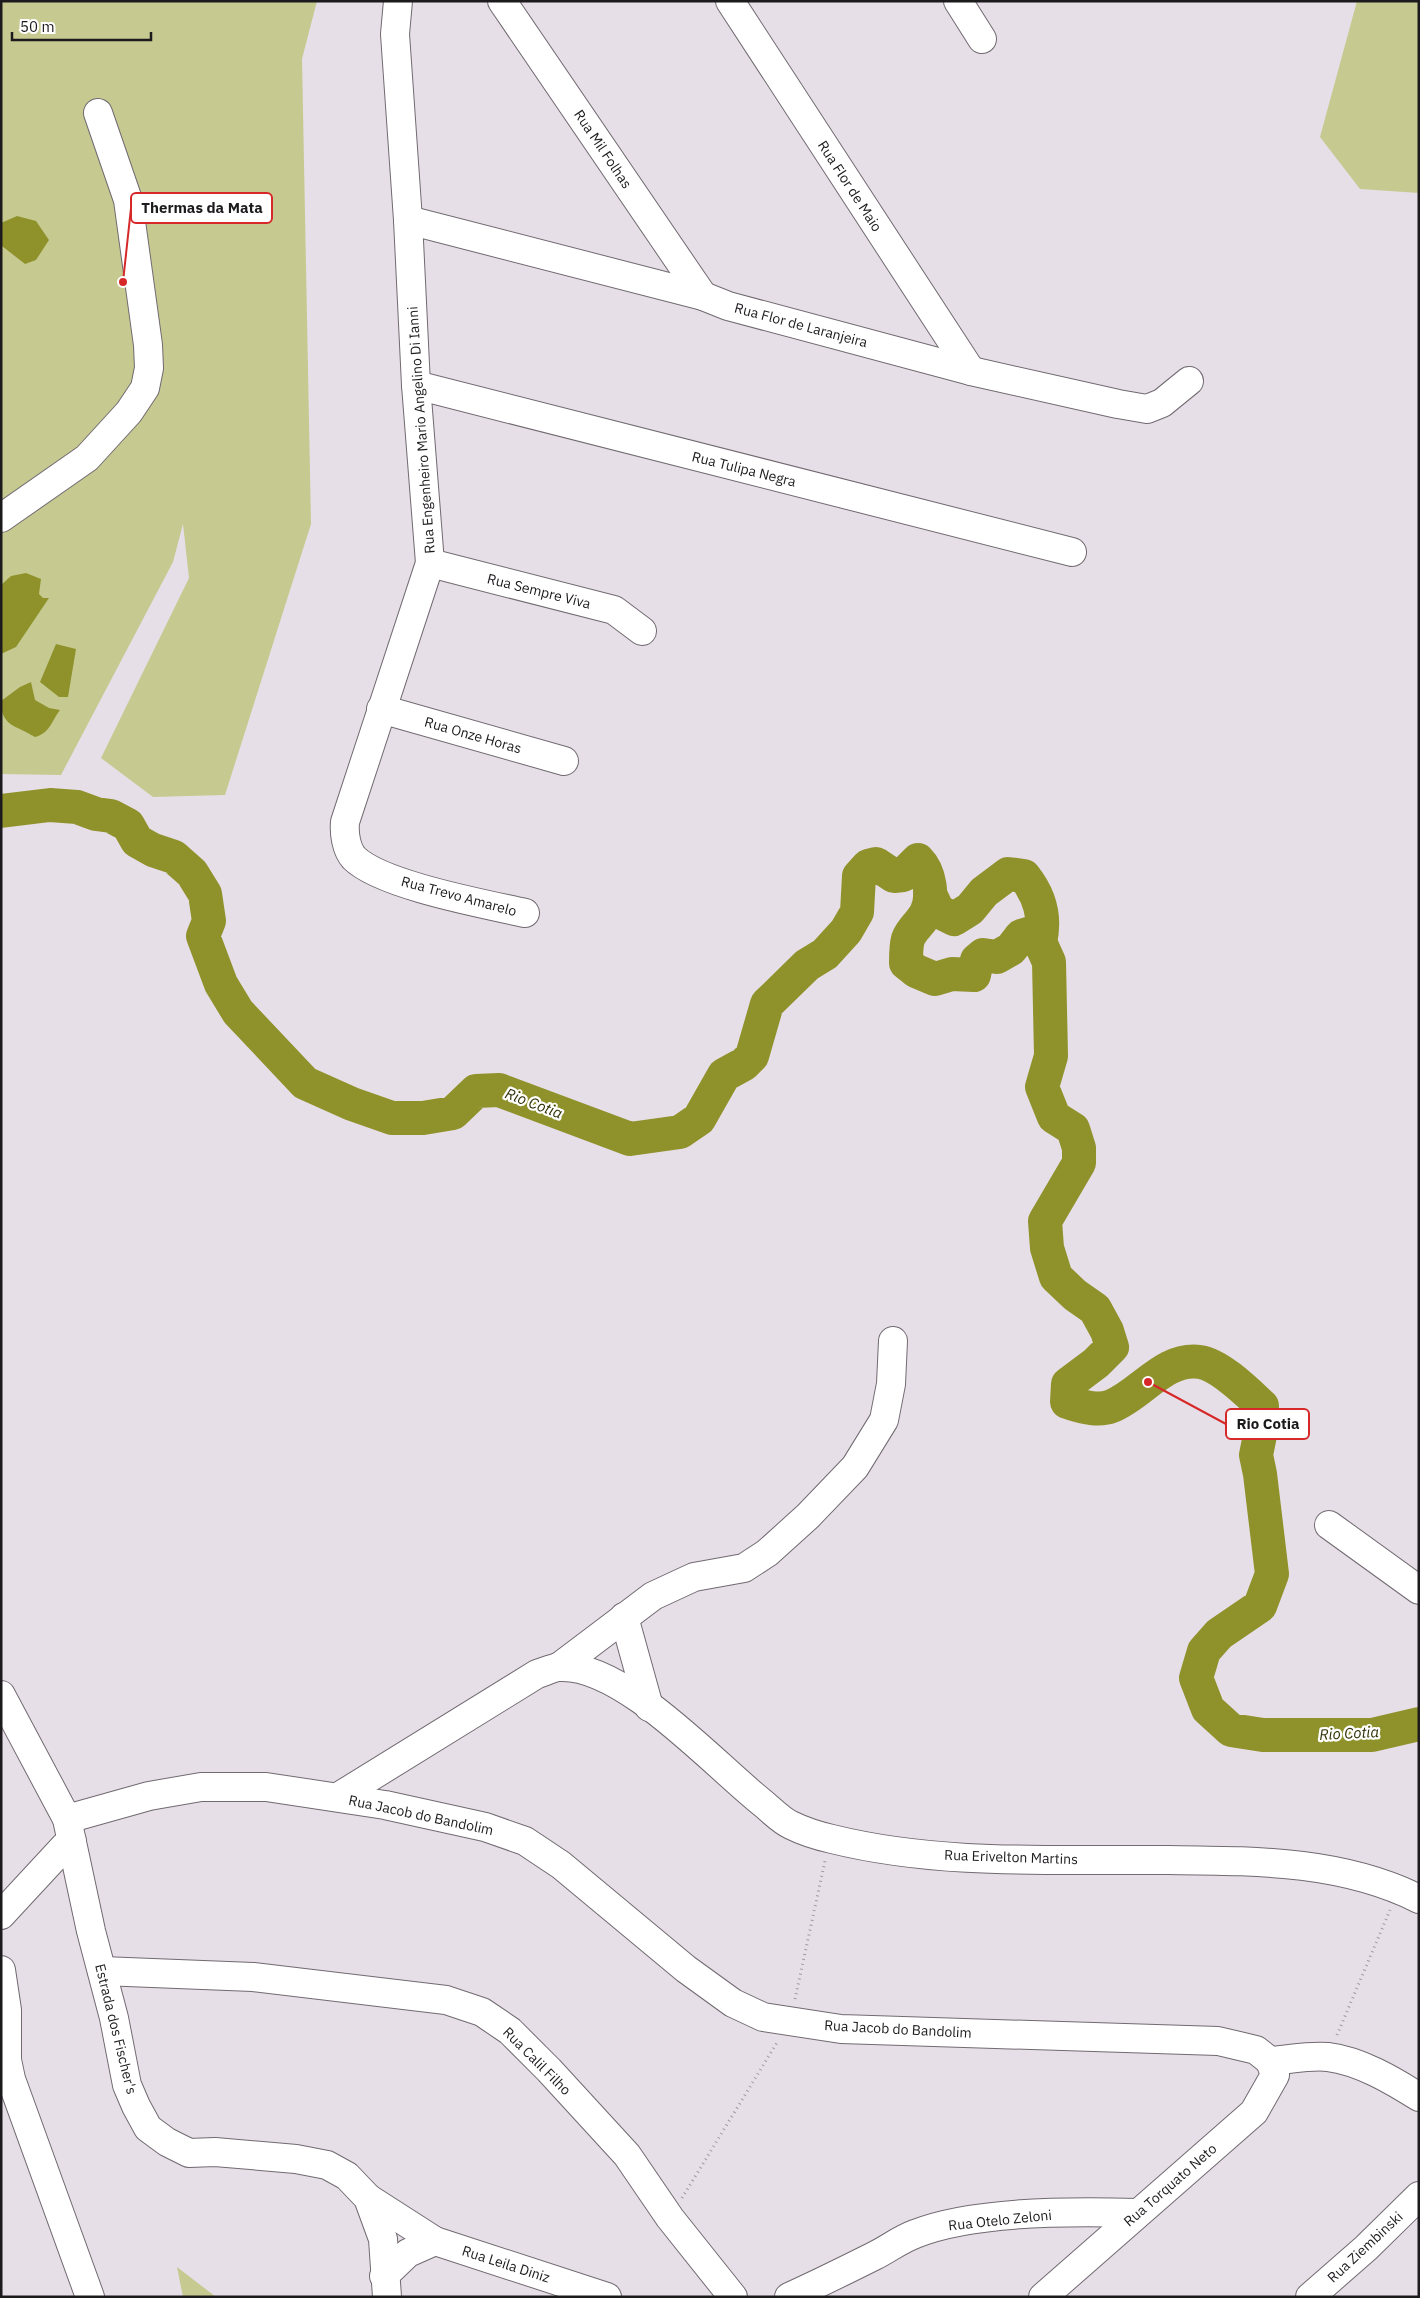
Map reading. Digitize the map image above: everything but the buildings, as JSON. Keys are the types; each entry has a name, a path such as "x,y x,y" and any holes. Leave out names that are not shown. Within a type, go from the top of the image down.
{"street":[{"name":"Rua Engenheiro Mario Angelino Di Ianni","path":"348,844 344,833 345,822 430,563 416,385 408,220 395,34 398,1"},
{"name":"Rua Mil Folhas","path":"502,1 703,296"},
{"name":"Rua Flor de Maio","path":"730,1 971,371"},
{"path":"958,1 982,39"},
{"path":"1,518 87,458 129,412 145,388 149,368 148,345 128,200 98,113"},
{"name":"Rua Flor de Laranjeira","path":"408,220 703,296 728,306 971,371 1147,409 1162,403 1189,381"},
{"name":"Rua Tulipa Negra","path":"416,385 1072,552"},
{"name":"Rua Sempre Viva","path":"430,563 614,610 642,631"},
{"name":"Rua Onze Horas","path":"381,709 564,761"},
{"name":"Rua Trevo Amarelo","path":"348,844 354,857 381,873 418,888 525,913"},
{"path":"338,1797 537,1674 559,1667 653,1596 694,1577 744,1568 757,1561 834,1490 855,1467 884,1420 891,1384 893,1340"},
{"path":"1329,1525 1419,1590"},
{"path":"624,1617 649,1707"},
{"name":"Rua Erivelton Martins","path":"559,1667 592,1672 620,1687 649,1707 790,1825 830,1839 873,1848 965,1859 1200,1860 1294,1864 1333,1869 1365,1877 1409,1894"},
{"name":"Estrada dos Fischer's","path":"1,1695 70,1830 91,1931 114,2018 127,2085 148,2128 167,2142 189,2153 215,2152 296,2159 327,2165 347,2176 368,2198 383,2239 385,2286"},
{"name":"Rua Jacob do Bandolim","path":"70,1830 149,1796 201,1787 266,1787 338,1797 485,1827 525,1841 561,1865 686,1970 733,2002 763,2017 841,2029 1218,2041 1256,2050 1270,2061"},
{"path":"1,1915 64,1846 70,1830"},
{"path":"1,1970 7,2010 7,2060 11,2079 90,2297"},
{"name":"Rua Calil Filho","path":"102,1971 253,1977 446,2000 482,2012 517,2038 626,2155 670,2218 734,2297"},
{"path":"1270,2061 1327,2057 1360,2066 1393,2081 1419,2097"},
{"name":"Rua Torquato Neto","path":"1043,2297 1254,2112 1275,2074 1270,2061"},
{"name":"Rua Ziembinski","path":"1310,2297 1366,2248 1419,2196"},
{"name":"Rua Leila Diniz","path":"368,2198 435,2241 607,2297"},
{"name":"Rua Otelo Zeloni","path":"789,2297 914,2234 949,2224 983,2218 1064,2213 1137,2213"},
{"path":"385,2286 408,2252 435,2241"}],"path":[{"path":"1327,2057 1409,1894"}],"green space":[{"path":"1,1 317,1 302,59 311,524 225,795 153,797 101,758 189,578 183,524 173,562 61,775 1,774"},
{"path":"1357,1 1419,1 1419,193 1360,189 1320,137"},
{"path":"177,2267 216,2297 183,2297"}],"shaded area":[{"path":"17,216 36,221 49,240 36,260 25,264 2,246 1,248 1,223"},
{"path":"26,573 41,579 39,594 43,598 49,598 16,647 1,654 1,585 11,576"},
{"path":"56,644 76,649 68,697 59,697 40,682"},
{"path":"31,682 35,700 49,708 60,710 47,730 35,737 6,720 1,701 20,687"}],"waterway":[{"name":"Rio Cotia","path":"1,811 50,805 77,807 96,814 111,816 128,825 137,841 153,850 174,857 192,873 205,894 209,921 203,936 221,984 238,1012 305,1083 352,1104 392,1118 423,1118 453,1113 476,1091 499,1090 630,1139 680,1132 699,1119 724,1075 744,1064 752,1056 767,1004 807,965 825,954 846,931 857,912 859,876 868,866 876,864 894,876 903,875 918,860 928,878 930,900 926,913 907,942 906,963 916,971 935,979 952,974 974,975 977,960 983,955 997,957 1011,949 1021,936 1031,933 1040,942 1049,962 1051,1056 1042,1087 1054,1117 1073,1129 1079,1148 1079,1163 1045,1221 1047,1248 1056,1277 1075,1295 1095,1309 1107,1331 1112,1347 1096,1363 1068,1384 1067,1402 1089,1408 1106,1408 1123,1400 1175,1365 1187,1362 1200,1362 1216,1368 1262,1406 1261,1430 1256,1455 1272,1574 1260,1606 1219,1634 1204,1651 1196,1678 1208,1709 1231,1730 1263,1735 1372,1735 1419,1724"},
{"name":"Rio Cotia","path":"930,894 938,911 954,919 970,909 984,892 1008,874 1024,876 1038,899 1042,915 1040,942"}],"place":[{"name":"Thermas da Mata","path":"123,282"},
{"name":"Rio Cotia","path":"1148,1382"}]}
